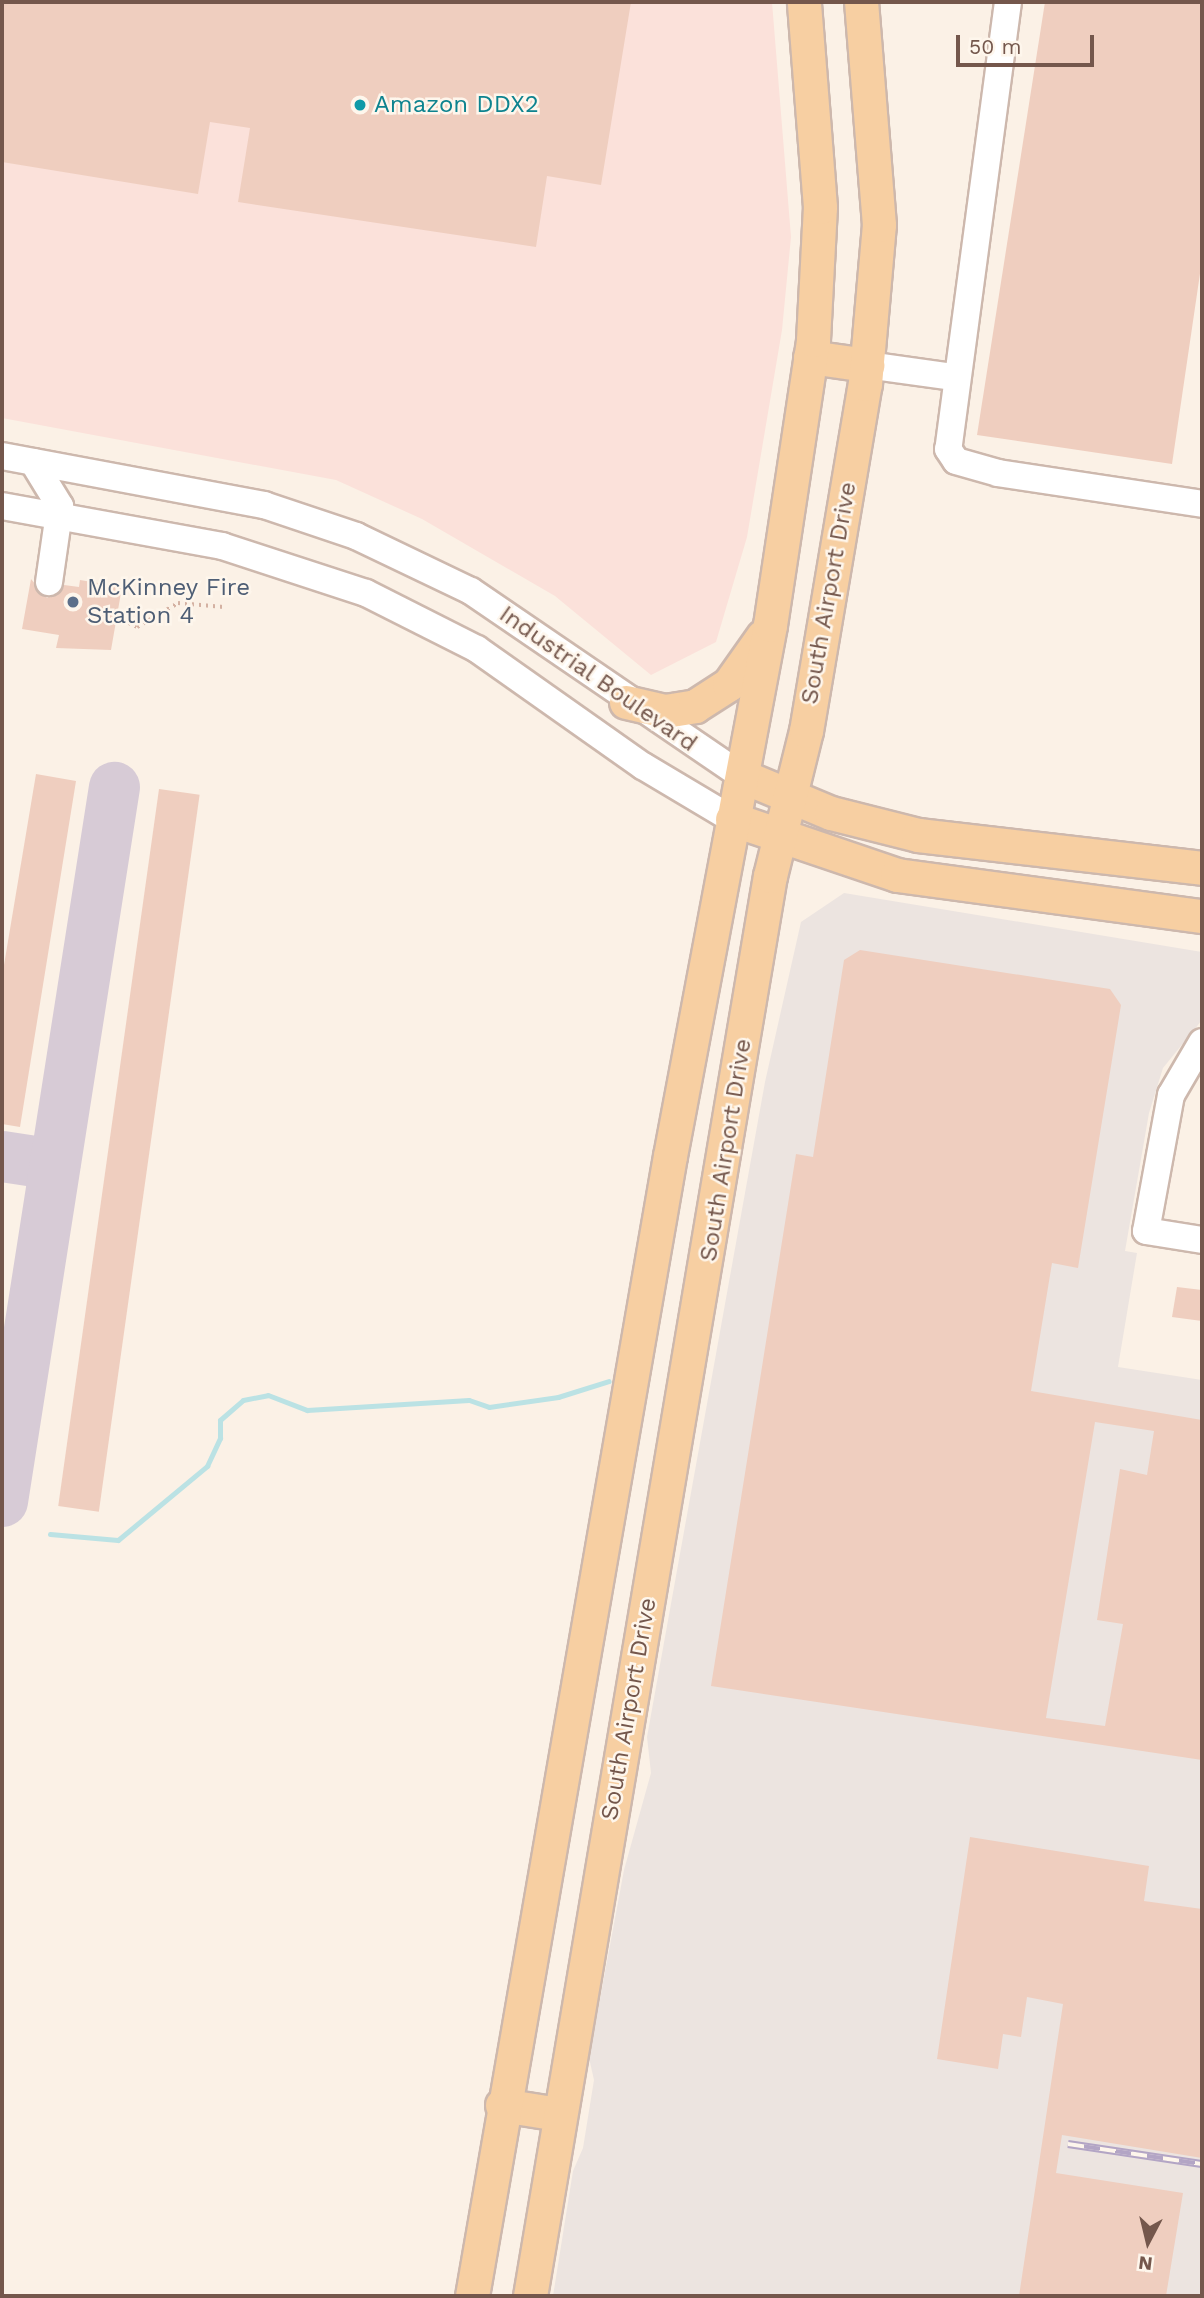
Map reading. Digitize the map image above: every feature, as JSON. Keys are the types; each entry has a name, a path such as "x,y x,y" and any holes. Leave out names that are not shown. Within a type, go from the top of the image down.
{"main road":[{"path":"472,2296 502,2105 732,819 770,625 810,356 820,207 804,2"},
{"name":"South Airport Drive","path":"530,2296 558,2114 780,839 790,798 867,365 879,225 860,2"},
{"path":"810,356 867,365"},
{"path":"626,702 665,711 695,706 735,677 770,625"},
{"name":"Industrial Boulevard","path":"742,776 790,798 918,835 1202,868"},
{"name":"Industrial Boulevard","path":"732,819 780,839 897,876 1202,916"},
{"path":"502,2105 558,2114"}],"street":[{"path":"1008,2 954,377 948,449 956,461 1202,504"},
{"path":"867,365 954,377"},
{"name":"Industrial Boulevard","path":"2,456 264,505 356,536 471,591 626,702 742,776"},
{"path":"33,462 53,486 59,516 49,582"},
{"name":"Industrial Boulevard","path":"2,506 222,545 366,593 477,649 643,766 732,819"},
{"path":"1202,1042 1171,1096 1146,1231 1202,1240"}],"path":[{"path":"116,617 137,627 178,603 224,607"}],"shaded area":[{"path":"2,2 772,2 791,237 782,330 747,537 716,642 651,675 555,596 422,519 336,480 2,418"},
{"path":"844,893 1202,952 1202,1020 1163,1068 1149,1113 1125,1251 1137,1253 1118,1367 1202,1380 1202,2296 553,2296 573,2171 583,2148 594,2080 589,2058 624,1870 651,1773 647,1737 765,1082 801,922"}],"building":[{"name":"Amazon DDX2","path":"2,2 631,2 601,185 547,176 536,247 238,202 250,128 210,122 198,194 2,162"},
{"path":"1045,2 1202,2 1202,260 1172,464 977,435"},
{"name":"McKinney Fire Station 4","path":"31,579 47,598 64,585 79,587 80,580 122,587 111,650 56,648 59,635 22,629"},
{"path":"36,774 76,781 20,1127 2,1124 2,977"},
{"path":"159,789 200,795 99,1512 58,1506"},
{"path":"860,950 1110,989 1121,1005 1078,1268 1052,1263 1031,1391 1202,1420 1202,1760 711,1686 796,1154 813,1157 844,960","holes":["1095,1422 1154,1431 1147,1475 1120,1469 1097,1620 1123,1624 1105,1726 1046,1718"]},
{"path":"1177,1287 1202,1290 1202,1321 1172,1317"},
{"path":"970,1837 1149,1866 1144,1901 1202,1909 1202,2158 1062,2135 1056,2173 1183,2193 1166,2296 1019,2296 1063,2004 1027,1997 1021,2037 1003,2034 998,2069 937,2059"}],"waterway":[{"path":"50,1534 118,1540 207,1466 220,1438 220,1420 243,1400 268,1395 307,1410 469,1400 489,1407 558,1397 609,1381"}],"taxiway":[{"path":"2,1501 114,787"},
{"path":"2,1156 54,1164"}],"railway":[{"path":"1068,2144 1202,2164"}],"place":[{"name":"Amazon DDX2","path":"360,105"},
{"name":"McKinney Fire Station 4","path":"73,602"}]}
